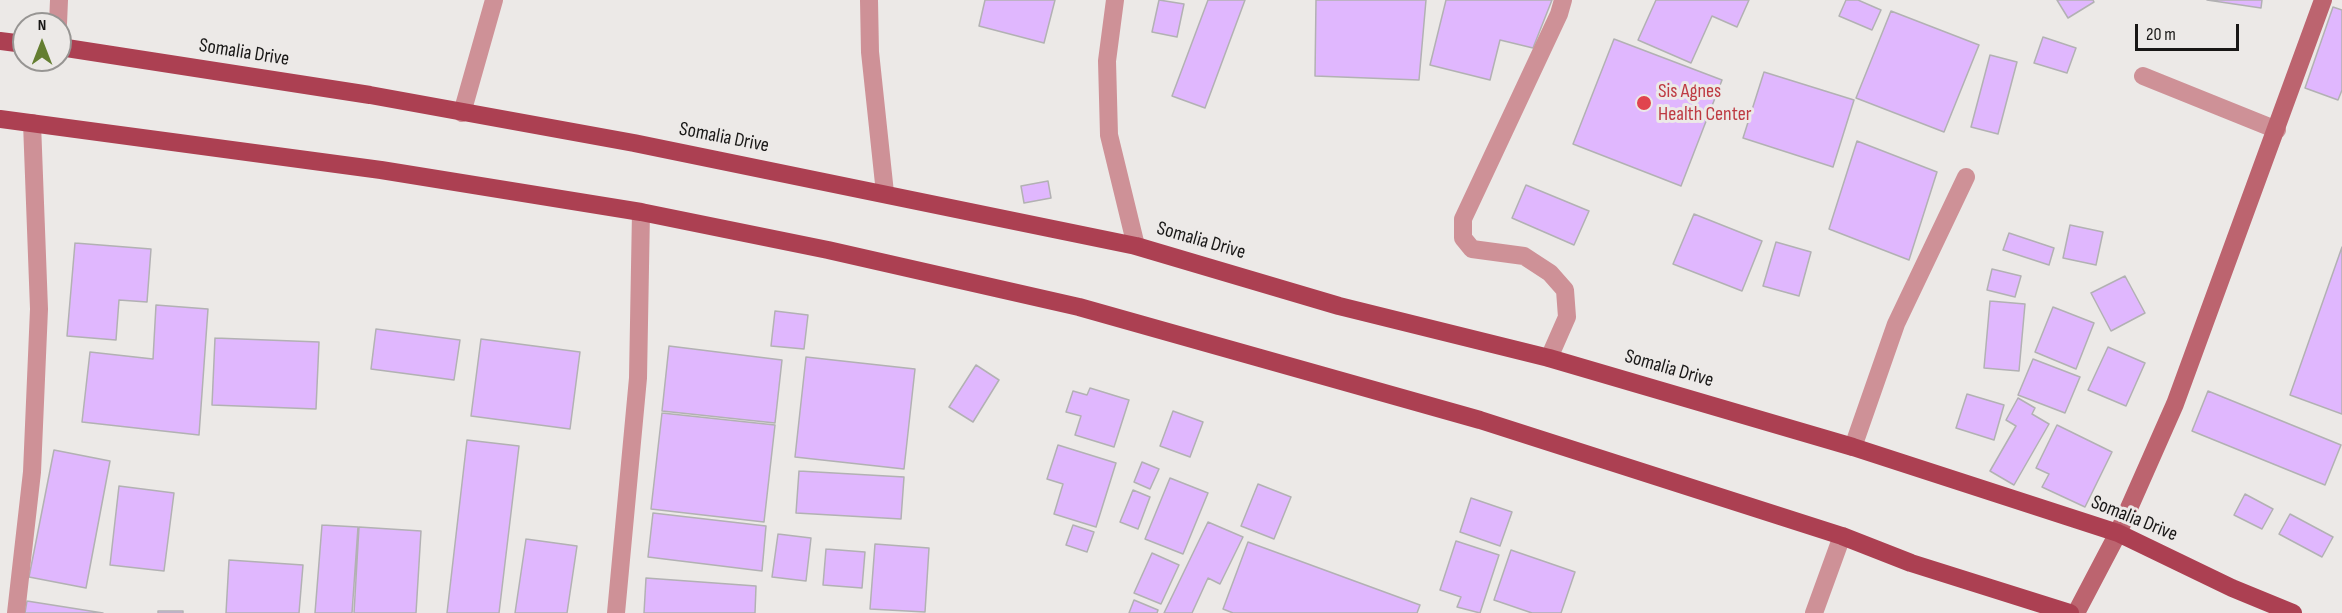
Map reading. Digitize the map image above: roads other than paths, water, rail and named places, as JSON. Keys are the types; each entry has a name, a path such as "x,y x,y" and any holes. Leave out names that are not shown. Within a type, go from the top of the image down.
{"main road":[{"name":"Somalia Drive","path":"72,49 370,95 634,143 1136,246 1340,306 1549,358 1853,447 2118,533 2232,588 2293,613"},
{"path":"0,119 381,170 641,212 828,250 1079,307 1480,420 1842,536 1911,563 2070,613"}],"street":[{"path":"462,113 494,0"},
{"path":"869,0 870,52 885,193"},
{"path":"1115,0 1107,62 1109,135 1136,246"},
{"path":"1549,358 1567,317 1565,290 1550,273 1524,256 1472,249 1463,238 1463,219 1554,25 1563,0"},
{"path":"2076,613 2118,533 2175,404 2323,0"},
{"path":"2143,76 2277,130"},
{"path":"16,613 32,472 39,309 32,123"},
{"path":"1853,447 1896,324 1966,177"},
{"path":"616,613 638,378 641,212"},
{"path":"1814,613 1842,536"}],"place":[{"name":"Sis Agnes Health Center","path":"1644,103"}]}
